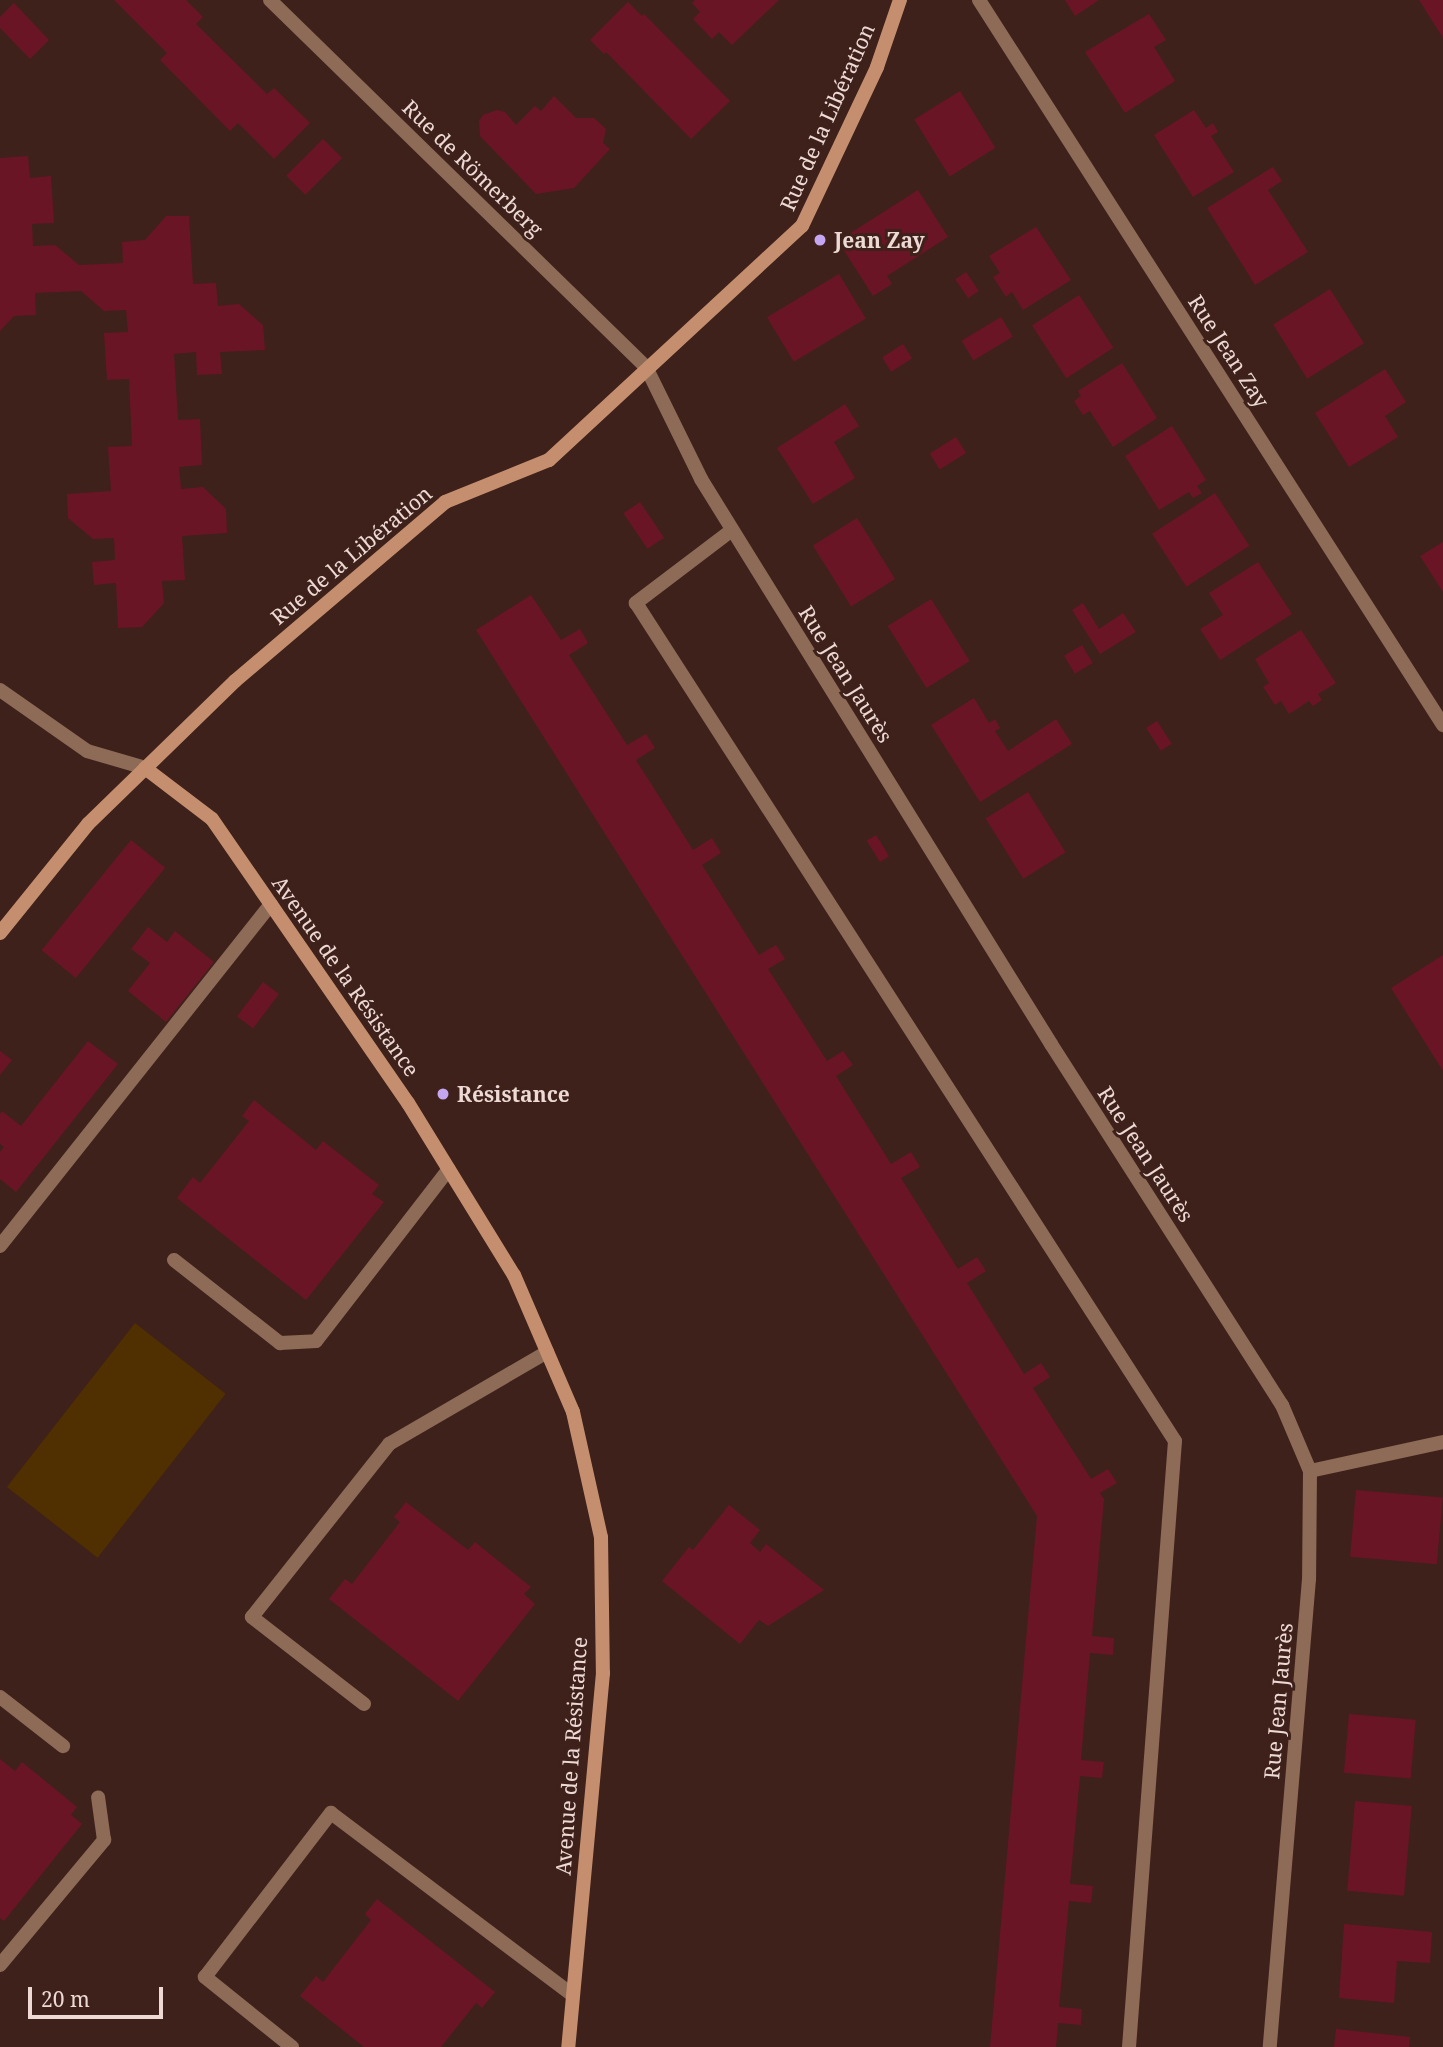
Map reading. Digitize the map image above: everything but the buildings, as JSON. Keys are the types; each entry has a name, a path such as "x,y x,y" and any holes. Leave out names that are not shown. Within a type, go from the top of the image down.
{"street":[{"name":"Rue de Römerberg","path":"270,0 646,367"},
{"name":"Rue de la Libération","path":"0,933 88,824 235,681 445,502 549,460 646,367 733,292 802,226 877,67 900,0"},
{"name":"Rue Jean Zay","path":"979,0 1443,725"},
{"name":"Rue Jean Jaurès","path":"646,367 701,479 1051,1044 1282,1405 1310,1471 1309,1579 1270,2047"},
{"path":"732,530 636,603 1175,1441 1129,2047"},
{"path":"0,690 87,751 145,768"},
{"name":"Avenue de la Résistance","path":"145,768 212,819 408,1103 514,1275 573,1412 601,1537 603,1673 568,2047"},
{"path":"0,1246 271,904"},
{"path":"174,1260 280,1343 316,1341 449,1168"},
{"path":"364,1704 252,1617 389,1444 547,1352"},
{"path":"1310,1471 1443,1442"},
{"path":"0,1697 63,1746"},
{"path":"0,1965 104,1840 98,1797"},
{"path":"292,2047 205,1977 331,1813 571,1994"}],"shaded area":[{"path":"135,1323 226,1394 98,1558 7,1487"}],"place":[{"name":"Jean Zay","path":"820,240"},
{"name":"Résistance","path":"443,1094"}]}
